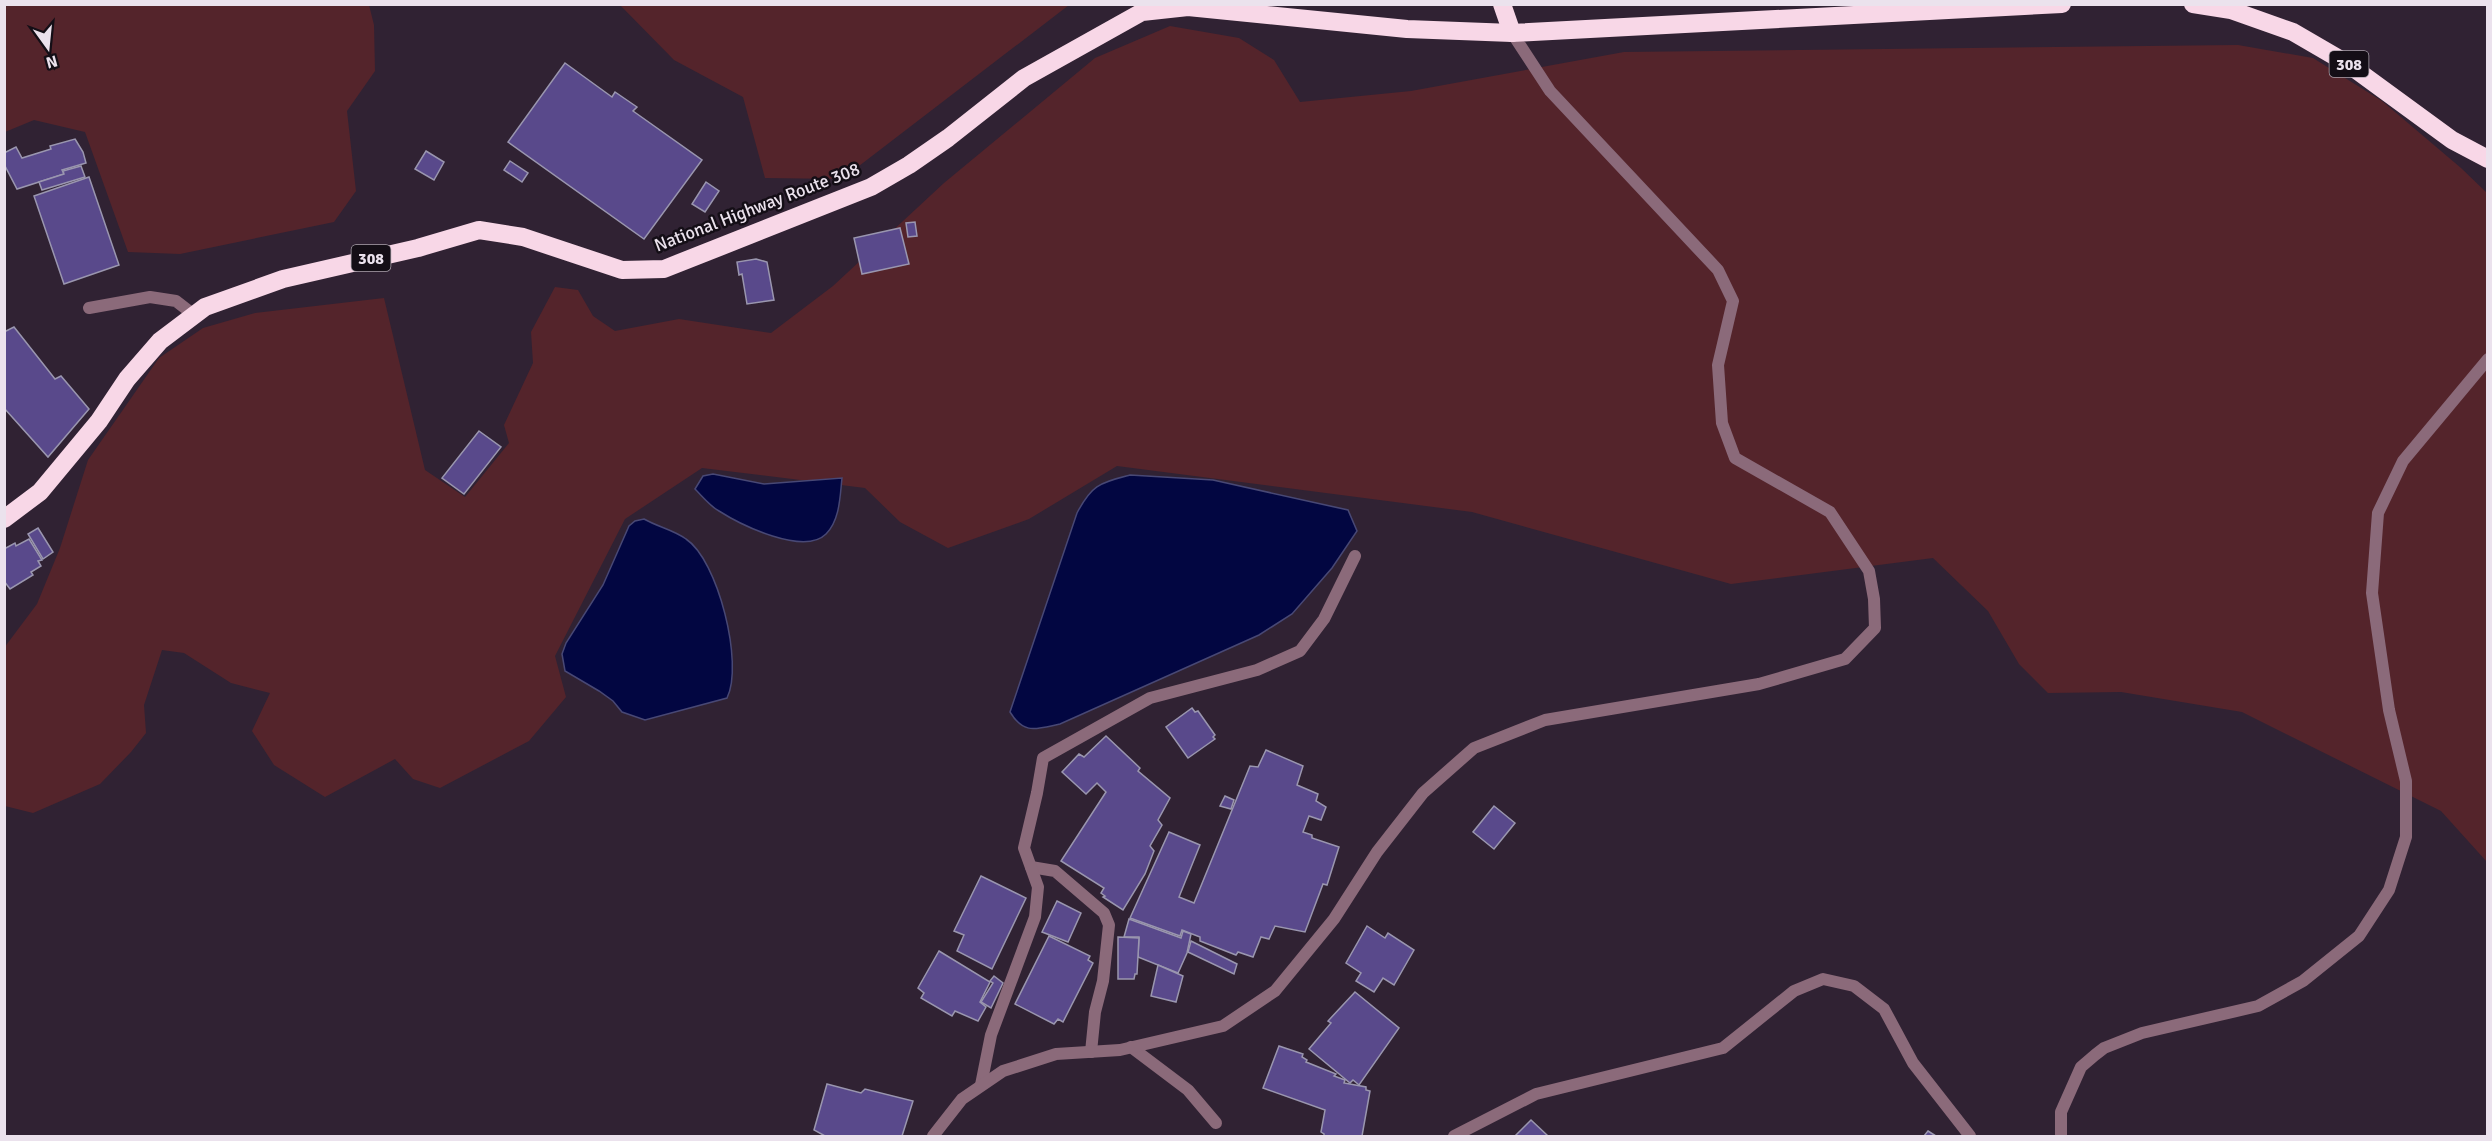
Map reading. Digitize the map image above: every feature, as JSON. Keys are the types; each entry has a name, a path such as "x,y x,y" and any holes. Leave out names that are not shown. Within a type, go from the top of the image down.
{"highway":[{"path":"1502,4 1512,33"},
{"name":"National Highway Route 308","path":"4,519 40,492 99,421 127,379 160,340 205,307 282,279 417,248 479,230 523,237 622,270 664,269 871,187 909,165 1024,78 1142,12 1188,6 1407,29 1512,33 2062,4"},
{"name":"308","path":"2193,4 2231,10 2293,32 2348,63 2452,140 2487,159"}],"street":[{"path":"933,1137 962,1099 1003,1071 1056,1054 1131,1047 1223,1026 1275,991 1334,919 1377,852 1423,793 1474,748 1545,720 1760,684 1845,659 1875,628 1874,599 1869,571 1830,512 1735,458 1722,423 1718,366 1733,301 1718,270 1550,91 1512,33"},
{"path":"89,308 150,297 176,301 194,315"},
{"path":"2061,1137 2061,1113 2081,1067 2104,1048 2142,1033 2258,1006 2303,981 2359,936 2389,890 2406,837 2406,781 2389,710 2372,593 2378,513 2403,461 2487,359"},
{"path":"981,1086 990,1035 1035,917 1038,887 1024,848 1043,758 1150,698 1257,669 1300,651 1324,619 1355,556"},
{"path":"1031,867 1055,871 1104,913 1109,925 1091,1052"},
{"path":"1454,1137 1536,1094 1723,1048 1794,991 1823,979 1854,986 1884,1009 1913,1063 1970,1137"},
{"path":"1131,1047 1188,1090 1216,1124"}],"shaded area":[{"path":"5,4 369,5 374,25 375,71 347,111 356,191 334,222 180,254 128,252 85,132 34,120 5,132"},
{"path":"620,5 1069,5 842,179 765,178 743,97 674,60"},
{"path":"1170,26 1239,38 1274,60 1300,102 1411,91 1624,52 2238,45 2313,58 2382,101 2487,193 2487,862 2441,811 2242,712 2121,692 2048,693 2019,664 1988,611 1933,558 1731,584 1472,512 1117,466 1029,519 948,548 900,522 865,488 702,468 625,519 555,656 566,697 529,741 440,788 413,779 395,759 325,797 274,765 252,731 270,693 231,683 184,653 162,650 144,705 146,733 100,784 33,813 5,806 4,648 37,604 60,548 88,460 159,358 203,328 255,313 384,298 425,470 465,497 509,443 504,425 533,363 531,332 555,287 578,290 593,316 615,331 679,319 771,333 833,286 944,183 1095,58"},
{"path":"713,474 764,484 842,478 837,515 826,534 816,540 803,542 772,536 742,524 719,511 695,489 703,476"},
{"path":"1130,475 1213,480 1348,510 1357,531 1332,568 1292,614 1259,635 1060,724 1037,728 1026,727 1020,724 1010,712 1077,513 1092,490 1111,480"},
{"path":"644,519 681,536 698,550 718,590 730,638 732,662 727,698 645,720 622,712 613,701 565,671 562,654 566,643 603,585 629,526 635,521"}],"building":[{"path":"565,63 612,97 615,92 637,107 633,111 702,160 644,239 508,142"},
{"path":"75,139 83,152 86,163 62,170 64,174 17,189 4,164 4,153 16,147 22,158 51,149 50,146"},
{"path":"426,151 444,162 434,180 415,169"},
{"path":"510,161 528,173 522,182 504,170"},
{"path":"81,166 85,177 42,190 39,182"},
{"path":"89,177 119,265 64,284 34,196"},
{"path":"706,182 719,191 705,212 692,204"},
{"path":"915,222 917,236 908,237 906,223"},
{"path":"900,228 909,264 862,274 854,238"},
{"path":"756,259 767,262 774,300 747,304 742,274 739,275 737,262"},
{"path":"14,327 55,379 61,376 89,409 48,457 4,408 4,332"},
{"path":"479,431 501,447 464,494 442,478"},
{"path":"38,528 53,552 43,559 28,534"},
{"path":"29,539 42,560 38,561 41,566 31,572 33,575 10,589 4,581 4,549"},
{"path":"1192,708 1195,712 1198,711 1215,735 1213,737 1215,739 1188,758 1166,727"},
{"path":"1106,736 1140,768 1138,771 1170,798 1158,820 1162,825 1150,846 1154,851 1145,874 1123,910 1103,897 1105,896 1101,893 1104,888 1061,861 1106,792 1097,783 1086,794 1062,772 1079,754 1084,757"},
{"path":"1266,750 1303,766 1297,785 1318,794 1316,801 1326,807 1321,820 1309,816 1303,832 1312,835 1312,838 1339,847 1327,885 1323,884 1305,932 1275,926 1269,939 1261,937 1253,957 1238,952 1236,955 1200,941 1200,937 1182,930 1180,936 1130,918 1169,832 1200,845 1179,897 1194,903 1250,766 1258,767"},
{"path":"1225,796 1234,800 1231,809 1220,806"},
{"path":"1494,806 1515,823 1494,849 1473,832"},
{"path":"981,876 1026,898 992,969 957,951 964,935 954,931"},
{"path":"1057,901 1081,913 1068,942 1042,932"},
{"path":"1129,919 1181,938 1183,931 1191,934 1187,953 1178,973 1138,957 1139,937 1124,937"},
{"path":"1367,926 1385,938 1388,933 1414,950 1394,985 1383,978 1374,992 1356,981 1361,973 1346,963"},
{"path":"1049,936 1090,956 1088,960 1093,963 1063,1022 1058,1019 1054,1024 1015,1004"},
{"path":"1118,937 1139,938 1137,974 1134,979 1118,979"},
{"path":"1191,941 1237,964 1234,974 1188,952"},
{"path":"939,951 990,982 980,1002 986,1007 978,1021 955,1011 952,1016 921,998 924,993 918,988"},
{"path":"1158,965 1183,976 1176,1002 1151,996"},
{"path":"994,976 1003,983 991,1008 981,1002 993,983 990,981"},
{"path":"1355,992 1399,1028 1359,1085 1353,1080 1350,1083 1309,1049 1331,1023 1328,1021"},
{"path":"1279,1046 1303,1054 1302,1057 1307,1060 1306,1062 1336,1074 1334,1076 1345,1080 1344,1083 1366,1087 1366,1090 1370,1091 1362,1136 1324,1136 1321,1132 1325,1110 1263,1088"},
{"path":"827,1084 861,1093 865,1089 913,1101 902,1136 825,1136 814,1130"},
{"path":"1531,1120 1548,1136 1515,1136"},
{"path":"1928,1131 1936,1136 1924,1136"}]}
